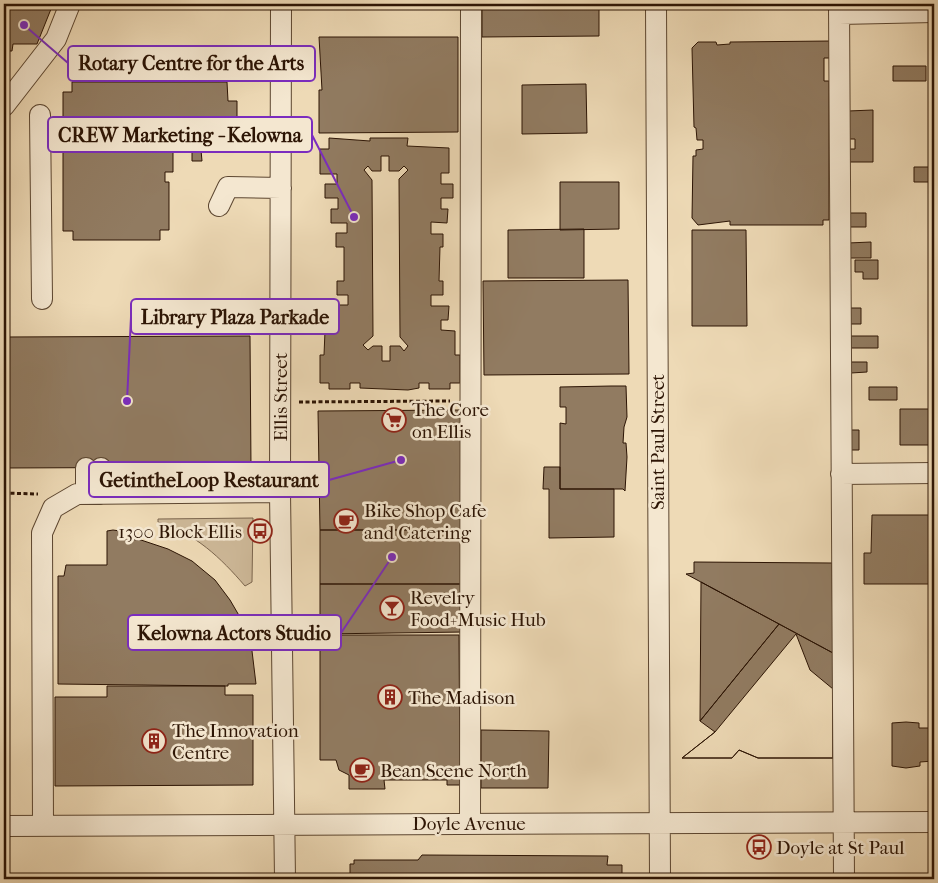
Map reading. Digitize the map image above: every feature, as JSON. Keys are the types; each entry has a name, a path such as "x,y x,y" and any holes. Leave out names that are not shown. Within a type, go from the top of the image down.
{"street":[{"path":"4,106 56,39 70,4"},
{"name":"Ellis Street","path":"282,4 280,492 286,824 285,879"},
{"path":"470,823 471,4"},
{"name":"Saint Paul Street","path":"656,4 660,879"},
{"path":"844,879 839,9 934,12"},
{"path":"40,115 42,299"},
{"path":"219,206 228,187 281,188"},
{"path":"93,468 94,494"},
{"path":"841,474 934,473"},
{"path":"42,825 42,533 53,508 77,494 280,492"},
{"name":"Doyle Avenue","path":"4,826 934,822"}],"path":[{"path":"280,402 470,401"}],"shaded area":[{"path":"253,518 252,582 245,586 217,556 184,533 158,522 158,519"}],"building":[{"path":"4,4 53,4 37,44 13,44 12,51 4,51"},
{"path":"482,4 599,4 599,36 482,37"},
{"path":"319,37 458,37 458,132 319,133 319,90 322,90"},
{"path":"831,41 830,58 824,58 824,81 829,81 829,220 823,220 823,225 730,225 730,221 698,225 692,218 693,156 696,156 696,150 703,149 703,140 697,140 696,128 694,127 692,48 698,42 716,42 717,45 730,44 730,42"},
{"path":"893,66 926,66 926,81 893,81"},
{"path":"72,82 227,82 228,101 237,101 237,150 201,150 202,161 192,161 192,150 173,150 173,172 165,172 165,182 169,182 169,230 160,230 160,240 73,240 73,231 63,231 63,92 72,92"},
{"path":"586,84 587,133 522,134 522,85"},
{"path":"873,110 873,162 848,162 848,149 855,149 855,139 848,139 848,111"},
{"path":"329,138 370,141 370,138 408,138 407,146 449,148 449,173 441,173 441,184 453,184 453,198 441,198 441,209 448,209 447,223 431,222 431,234 443,234 443,247 440,247 439,281 443,281 443,295 431,295 431,306 449,306 448,320 441,320 441,330 455,331 455,355 460,355 460,383 450,383 450,389 429,389 429,383 419,383 419,388 408,390 360,388 360,383 350,383 350,389 329,389 329,383 320,383 320,355 324,355 325,331 338,331 338,320 332,320 332,305 348,305 348,295 337,295 337,281 344,281 344,247 336,247 336,233 347,233 347,223 331,223 331,209 338,209 338,198 325,198 325,184 337,184 337,174 320,174 320,149 329,149","holes":["381,156 389,156 389,171 399,171 404,166 408,170 399,179 400,337 408,346 404,351 400,346 390,346 390,361 382,361 382,346 373,346 368,350 363,345 373,336 372,180 364,170 368,166 372,171 381,171"]},
{"path":"914,167 934,167 934,182 914,182"},
{"path":"560,182 619,182 619,229 560,230"},
{"path":"849,213 866,213 866,227 849,227"},
{"path":"584,229 584,278 508,278 508,230"},
{"path":"692,230 746,230 747,326 692,326"},
{"path":"871,242 871,258 849,258 848,243"},
{"path":"855,260 878,260 878,279 863,279 863,272 855,272"},
{"path":"930,260 934,260 934,274 930,274"},
{"path":"628,280 629,374 484,375 483,281"},
{"path":"847,308 861,308 861,324 848,324"},
{"path":"250,336 251,467 4,468 4,337"},
{"path":"851,336 878,336 878,348 851,348"},
{"path":"851,362 867,362 867,372 851,373"},
{"path":"626,386 627,417 623,443 626,443 627,457 625,491 623,489 560,489 560,423 566,424 566,407 560,407 560,387"},
{"path":"869,387 897,387 897,400 869,400"},
{"path":"900,409 934,409 934,445 900,445"},
{"path":"461,410 463,530 320,530 318,411"},
{"path":"848,430 859,430 859,450 848,450"},
{"path":"544,467 560,467 560,489 614,489 614,537 549,538 549,489 543,489"},
{"path":"872,515 934,515 934,584 864,584 864,553 871,553"},
{"path":"320,530 463,530 464,584 320,584"},
{"path":"107,531 120,531 120,539 141,540 168,549 192,561 215,580 230,600 244,624 252,651 256,684 228,684 228,686 58,684 58,576 64,576 66,565 107,565"},
{"path":"694,562 832,563 833,653 686,574 694,573"},
{"path":"701,582 779,624 700,721"},
{"name":"Revelry Food+Music Hub","path":"320,584 464,584 464,632 320,634"},
{"path":"779,624 833,653 833,758 758,758 739,750 732,758 682,758 715,732 700,721"},
{"path":"796,634 810,670 833,689 833,758 758,758 739,750 732,758 682,758 715,732"},
{"name":"The Madison","path":"320,635 459,635 460,785 447,785 447,780 384,780 385,789 349,789 349,775 339,770 336,760 320,760"},
{"name":"The Innovation Centre","path":"107,686 225,686 225,695 253,695 253,785 55,786 55,697 107,697"},
{"path":"892,723 919,723 919,728 934,728 934,761 920,762 920,766 906,768 892,766"},
{"path":"481,730 549,731 548,788 481,788"},
{"path":"422,855 608,856 607,865 622,865 622,879 350,879 350,864 354,864 354,860 418,860"}],"place":[{"name":"Rotary Centre for the Arts","path":"24,25"},
{"name":"CREW Marketing - Kelowna","path":"354,217"},
{"name":"Library Plaza Parkade","path":"127,401"},
{"name":"The Core on Ellis","path":"394,420"},
{"name":"GetintheLoop Restaurant","path":"401,460"},
{"name":"Bike Shop Cafe and Catering","path":"346,521"},
{"name":"1300 Block Ellis","path":"260,531"},
{"name":"Kelowna Actors Studio","path":"392,557"},
{"name":"Revelry Food+Music Hub","path":"392,608"},
{"name":"The Madison","path":"390,697"},
{"name":"The Innovation Centre","path":"154,741"},
{"name":"Bean Scene North","path":"362,770"},
{"name":"Doyle at St Paul","path":"759,847"}]}
